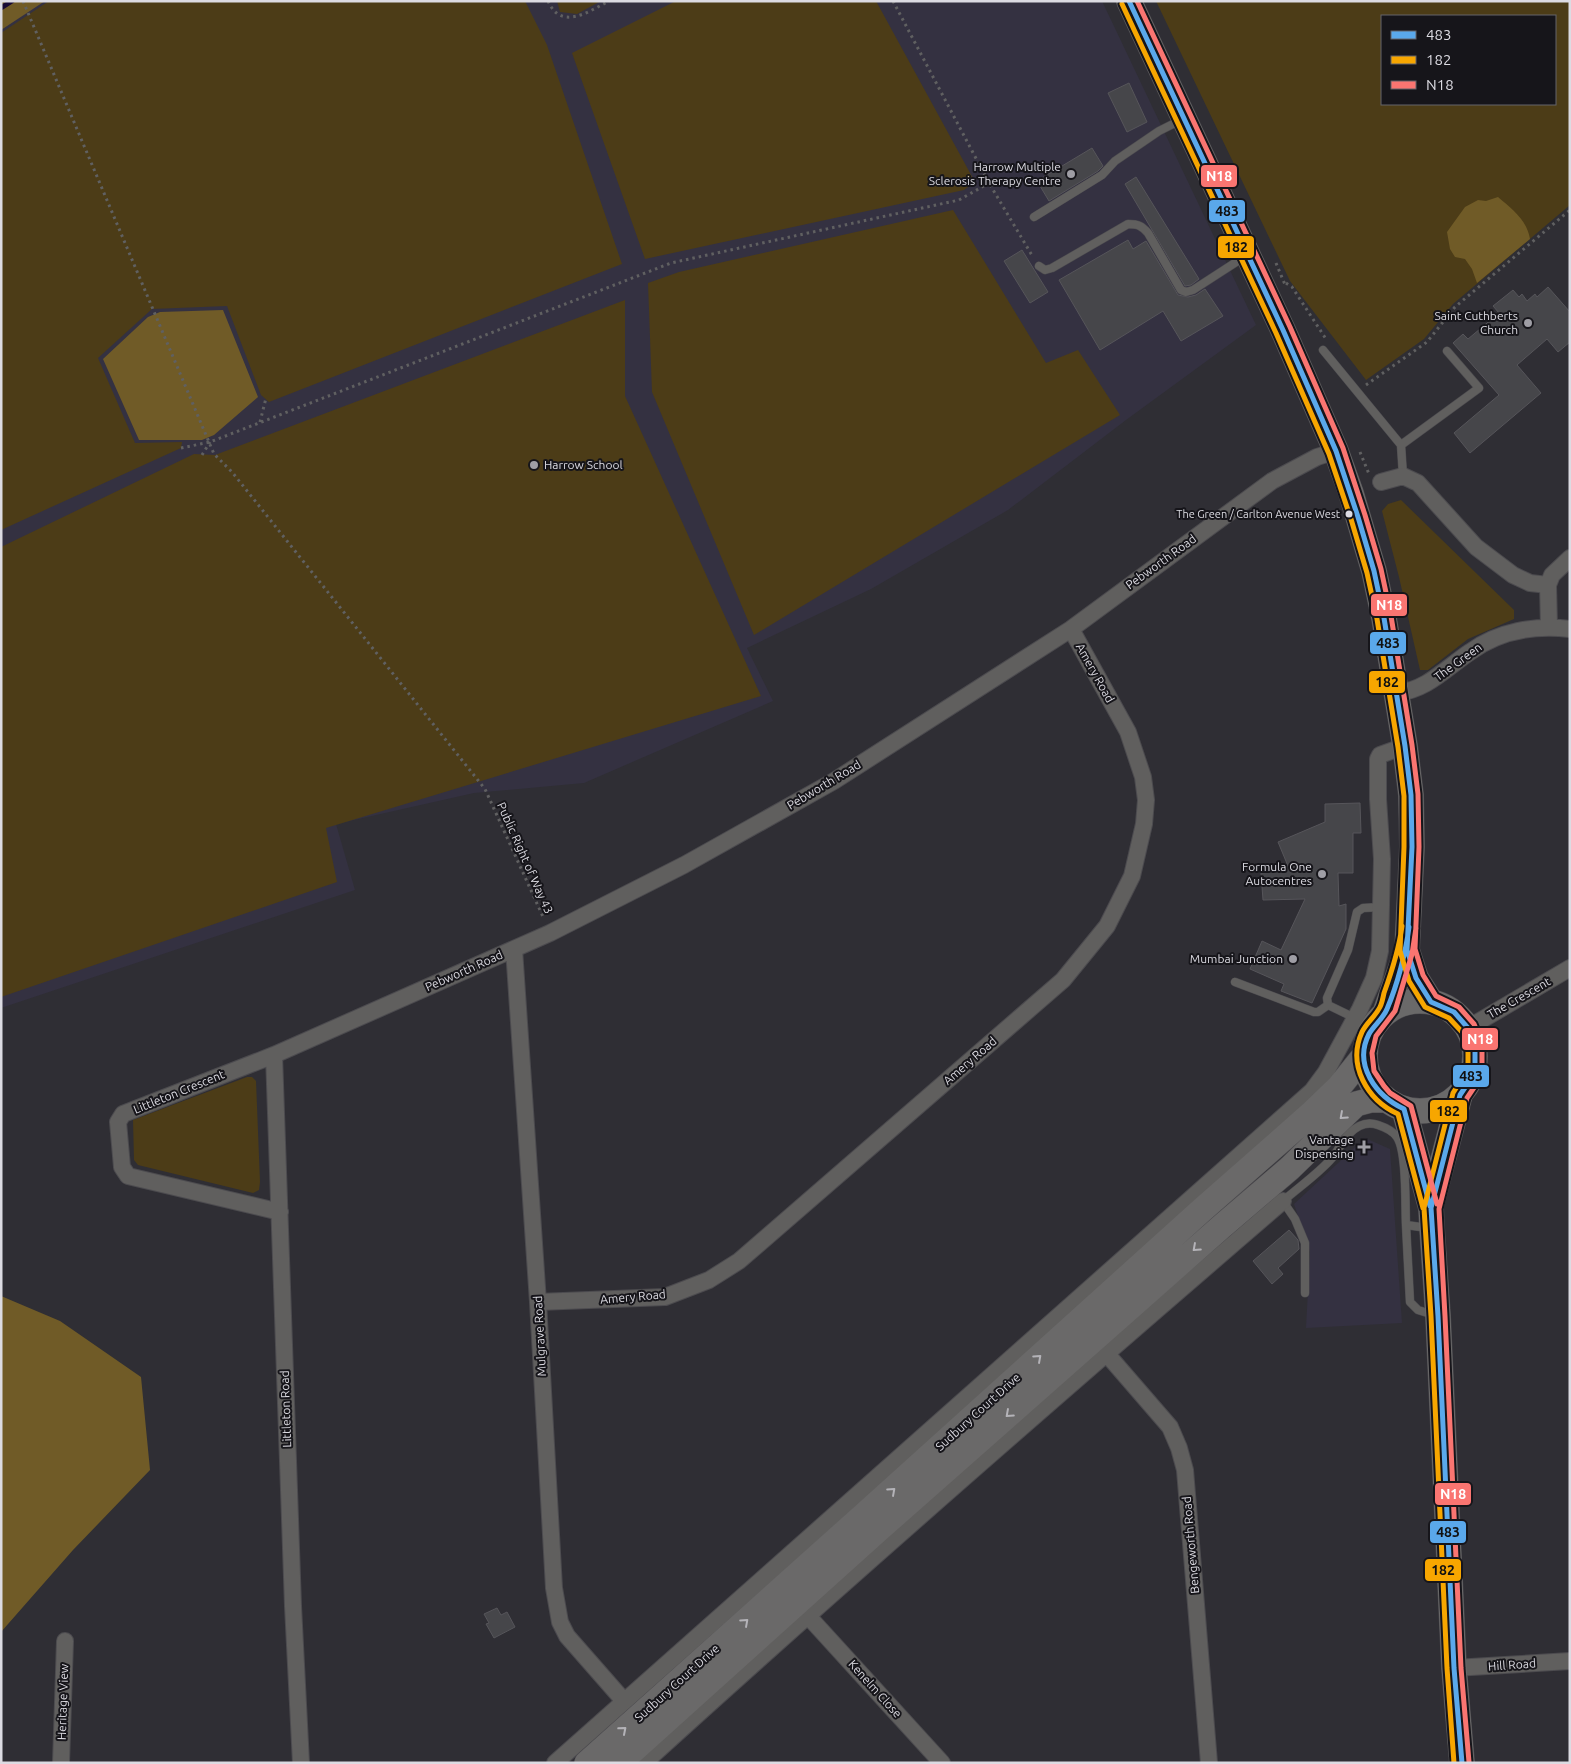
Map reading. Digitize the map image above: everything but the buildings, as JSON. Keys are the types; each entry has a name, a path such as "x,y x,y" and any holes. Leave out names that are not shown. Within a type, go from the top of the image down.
{"main road":[{"path":"1130,1 1248,255 1336,451 1357,512 1374,571 1385,623 1411,795 1412,848 1408,939 1416,978 1431,1002"},
{"path":"1385,1013 1408,939"},
{"path":"1431,1218 1460,1095 1470,1080 1475,1064 1474,1045 1468,1028 1454,1012 1431,1002 1405,1002 1385,1013 1374,1025 1366,1041 1364,1056 1366,1072 1372,1084 1395,1105 1431,1218 1438,1316 1454,1668 1462,1763"},
{"name":"Sudbury Court Drive","path":"587,1763 677,1669 872,1522 1039,1400 1212,1218 1301,1108 1339,1087 1364,1056"},
{"path":"1395,1105 1427,1111 1444,1106 1460,1095"},
{"name":"Sudbury Court Drive","path":"619,1763 740,1665 857,1561 872,1522 1212,1218 1276,1193 1356,1104 1371,1100 1395,1105"}],"street":[{"name":"Pebworth Road","path":"274,1055 550,934 684,865 834,781 1071,628 1272,481 1317,457 1336,451"},
{"path":"1381,482 1403,476 1418,483 1476,547 1513,575 1530,582 1548,585"},
{"path":"1548,627 1548,585 1552,575 1570,558"},
{"name":"The Green","path":"1397,693 1410,692 1429,682 1471,651 1493,638 1518,631 1548,627 1570,628"},
{"name":"Amery Road","path":"538,1302 665,1297 709,1280 739,1261 1063,980 1107,926 1132,876 1144,824 1146,800 1143,777 1128,732 1071,628"},
{"path":"1301,1108 1326,1072 1374,978 1380,951 1382,859 1378,799 1378,759 1380,755 1405,746"},
{"path":"1380,927 1408,939"},
{"name":"Mulgrave Road","path":"514,949 538,1302 554,1588 560,1622 567,1636 624,1701"},
{"name":"The Crescent","path":"1468,1028 1570,968"},
{"name":"Littleton Road","path":"274,1055 293,1606 301,1763"},
{"name":"Littleton Crescent","path":"274,1055 123,1114 118,1122 122,1168 128,1176 280,1212"},
{"name":"Sudbury Court Drive","path":"555,1763 624,1701 677,1669 1301,1108"},
{"name":"Sudbury Court Drive","path":"644,1763 740,1665 808,1616 857,1561 1039,1400 1106,1353 1276,1193"},
{"name":"Bengeworth Road","path":"1106,1353 1170,1427 1183,1463 1209,1763"},
{"name":"Kenelm Close","path":"808,1616 942,1763"},
{"name":"Heritage View","path":"61,1763 66,1641"},
{"name":"Hill Road","path":"1454,1668 1570,1661"}],"lane":[{"path":"1034,217 1102,175 1115,161 1159,131 1185,118"},
{"path":"1039,266 1045,270 1052,268 1128,224 1141,226 1148,233 1181,290 1186,292 1193,290 1248,255"},
{"path":"1323,350 1401,445 1403,476"},
{"path":"1401,445 1479,388 1446,351"},
{"path":"1328,1005 1327,998 1348,950 1357,912 1364,908 1381,907"},
{"path":"1235,982 1314,1012 1323,1010 1328,1005"},
{"path":"1328,1005 1355,1018"},
{"path":"1305,1293 1306,1243 1295,1219 1276,1193 1323,1167 1350,1132 1368,1123 1389,1130 1397,1137 1401,1148 1410,1302 1418,1310 1438,1316"},
{"path":"1406,1225 1431,1218"}],"path":[{"name":"Public Right of Way 43","path":"23,1 214,454 232,472 485,789 550,934"},
{"path":"548,1 552,11 558,16 578,17 609,1"},
{"path":"893,1 989,183 1039,266"},
{"path":"181,448 210,442 671,263 959,200 989,183"},
{"path":"1358,392 1427,342 1455,307 1570,210"},
{"path":"1286,283 1292,288 1332,347 1334,362"},
{"path":"260,422 266,398"},
{"path":"202,455 210,442"}],"shaded area":[{"name":"Harrow School","path":"1,1 1102,1 1256,325 1126,420 1008,510 871,589 747,648 773,701 584,783 474,793 336,824 355,890 1,1008"},
{"path":"1,1 45,1 1,30"},
{"path":"49,1 525,1 547,45 622,264 269,402 261,395 227,306 152,309 98,358 135,443 182,442 181,448 1,530 1,33"},
{"path":"557,1 601,1 577,14 560,12"},
{"path":"676,1 876,1 975,182 964,190 645,259 572,53"},
{"path":"1156,1 1570,1 1570,205 1453,304 1424,339 1366,380 1290,281"},
{"path":"1498,197 1526,226 1530,239 1477,283 1472,269 1465,259 1455,257 1450,249 1447,232 1465,207 1478,200 1486,201"},
{"path":"953,210 1046,363 1078,350 1120,415 754,635 652,392 648,283 679,272"},
{"path":"625,300 625,396 761,696 326,828 337,882 1,997 1,547 194,454 215,455"},
{"path":"223,310 258,397 214,435 202,440 139,440 103,359 148,317 160,312"},
{"path":"1401,500 1514,610 1514,619 1468,639 1428,670 1420,670 1382,511 1388,504"},
{"path":"247,1077 252,1077 256,1081 259,1190 253,1193 138,1165 134,1160 133,1120"},
{"path":"1365,1138 1390,1149 1402,1323 1306,1328 1310,1252 1294,1204"},
{"path":"1,1296 60,1321 141,1377 150,1470 73,1550 1,1632"}],"waterway":[{"path":"1,8 12,1"}],"transit line":[{"name":"483","path":"1129,1 1283,330 1336,451 1358,517 1374,571 1384,618 1411,795 1412,847 1407,950 1416,978 1431,1002 1454,1012 1468,1028 1475,1045 1475,1064 1470,1080 1460,1095 1431,1208 1438,1316 1454,1668 1462,1763"},
{"name":"N18","path":"1137,1 1290,327 1343,448 1381,569 1391,616 1412,745 1418,794 1419,847 1415,949 1423,975 1436,996 1459,1007 1474,1024 1482,1043 1482,1066 1477,1083 1467,1098 1439,1209 1461,1668 1469,1762"},
{"name":"182","path":"1122,4 1276,333 1329,454 1351,519 1367,573 1377,619 1404,796 1400,951 1409,981 1425,1007 1449,1018 1462,1032 1468,1046 1468,1063 1463,1077 1453,1093 1424,1208 1431,1316 1447,1668 1454,1763"},
{"name":"182","path":"1402,926 1395,960 1381,1004 1362,1032 1358,1044 1357,1057 1359,1069 1369,1091 1387,1108 1398,1114 1423,1208"},
{"name":"483","path":"1409,927 1394,990 1385,1013 1369,1034 1364,1057 1366,1068 1376,1088 1384,1096 1404,1109 1430,1206"},
{"name":"N18","path":"1416,928 1412,954 1395,1011 1376,1036 1372,1053 1374,1071 1384,1086 1390,1093 1411,1106 1437,1204"}],"place":[{"name":"Harrow Multiple Sclerosis Therapy Centre","path":"1071,174"},
{"name":"Saint Cuthberts Church","path":"1528,323"},
{"name":"Harrow School","path":"534,465"},
{"name":"The Green / Carlton Avenue West","path":"1349,514"},
{"name":"Formula One Autocentres","path":"1322,874"},
{"name":"Mumbai Junction","path":"1293,959"},
{"name":"Vantage Dispensing","path":"1364,1147"}]}
